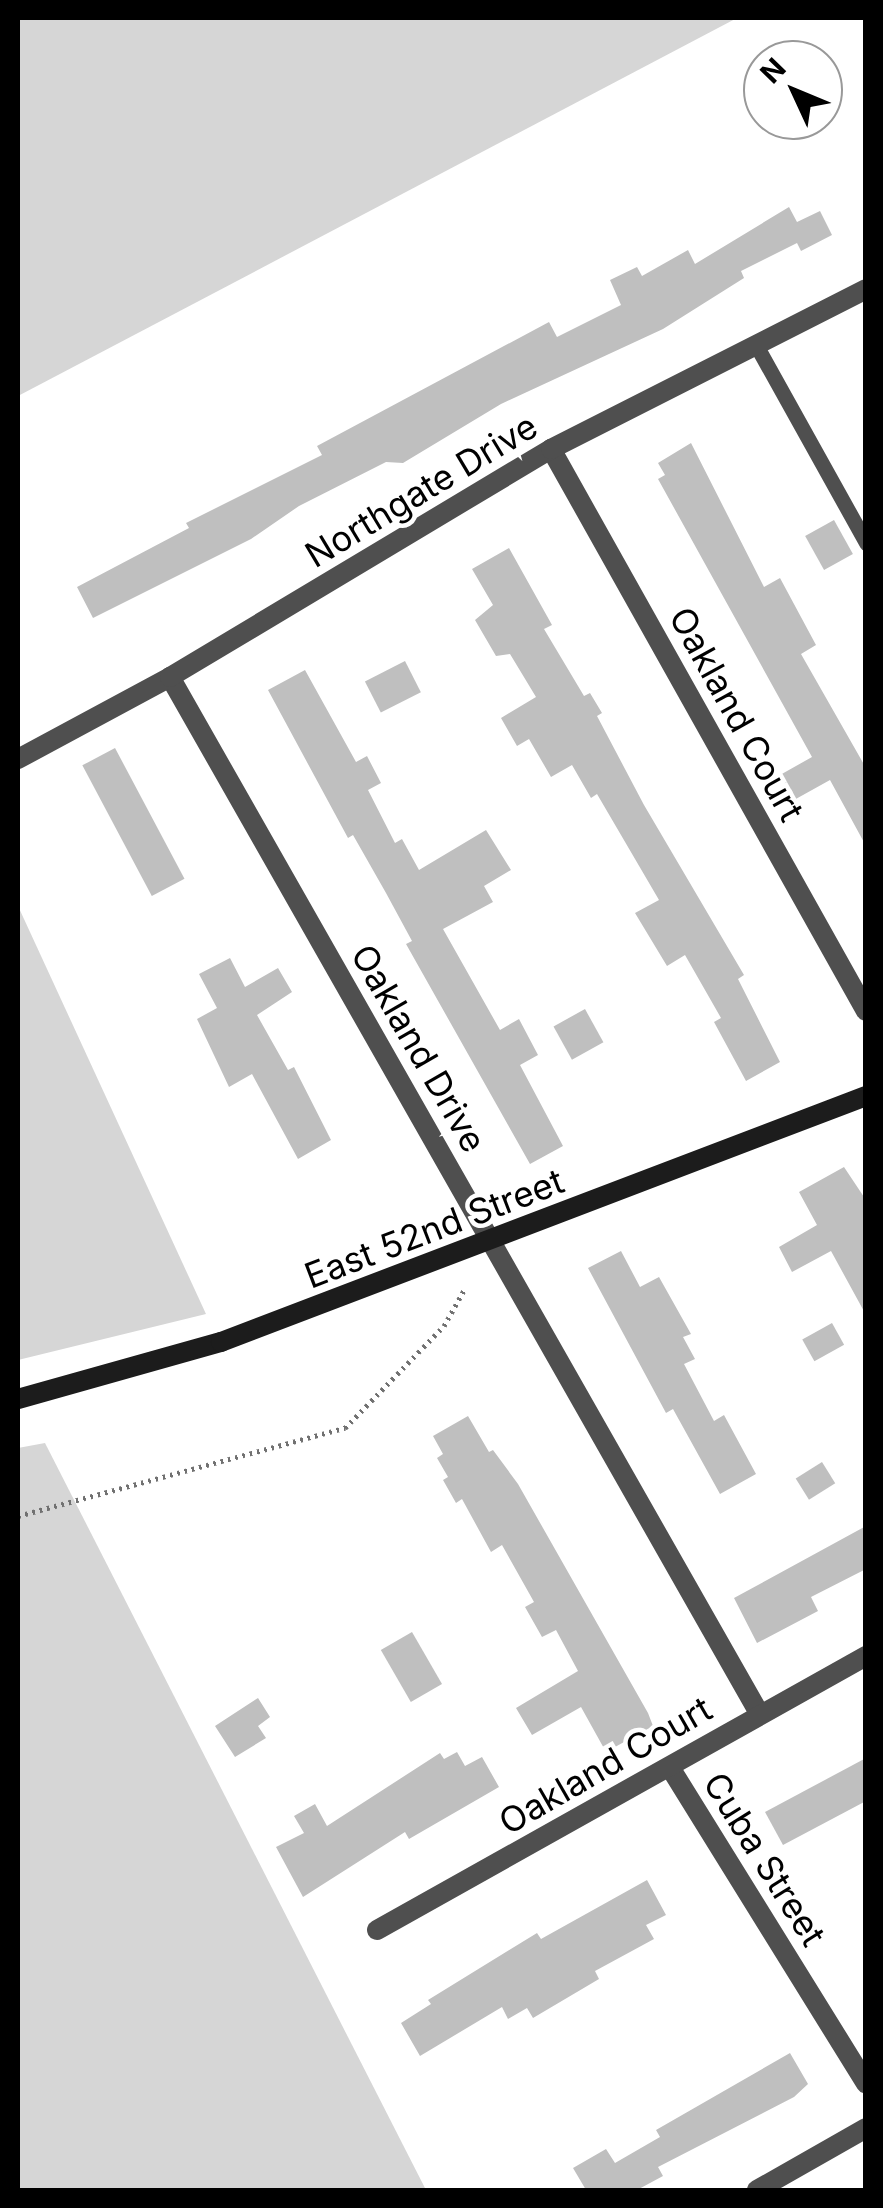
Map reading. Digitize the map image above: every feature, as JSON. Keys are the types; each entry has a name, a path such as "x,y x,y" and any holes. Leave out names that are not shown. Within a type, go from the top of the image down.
{"main road":[{"name":"East 52nd Street","path":"18,1398 222,1342 866,1096"}],"street":[{"name":"Northgate Drive","path":"18,759 170,677 551,449 866,289"},
{"name":"Oakland Court","path":"551,449 866,1010"},
{"name":"Oakland Drive","path":"170,677 759,1713"},
{"name":"Oakland Court","path":"376,1930 671,1769 759,1713 866,1656"},
{"name":"Cuba Street","path":"671,1769 866,2084"},
{"path":"757,2190 866,2128"}],"lane":[{"path":"756,344 866,542"}],"path":[{"path":"18,1516 345,1428 444,1326 464,1290"}],"shaded area":[{"path":"18,18 737,18 18,396"},
{"path":"18,906 206,1314 18,1360"},
{"path":"45,1443 426,2190 18,2190 18,1448"}],"building":[{"path":"789,207 797,222 820,211 832,235 801,251 797,243 741,271 744,278 663,329 501,404 403,463 386,462 299,506 251,539 93,618 77,587 189,528 186,523 322,455 317,446 549,322 557,337 621,305 610,280 637,267 642,276 688,250 695,264"},
{"path":"691,443 764,587 780,578 816,645 801,654 866,768 866,846 830,780 794,800 780,775 812,757 658,479 665,475 658,463"},
{"path":"834,520 853,554 824,570 805,536"},
{"path":"509,548 552,625 544,629 584,696 590,693 602,713 597,716 644,805 744,975 738,979 780,1062 746,1081 714,1022 721,1018 685,955 667,966 635,913 659,900 597,794 591,798 572,765 551,777 529,739 517,746 501,718 536,697 510,654 496,656 475,620 493,605 472,569"},
{"path":"405,661 421,692 381,713 365,681"},
{"path":"305,670 356,762 367,756 381,783 368,790 395,843 402,839 419,870 486,830 511,870 484,886 493,902 443,929 500,1030 519,1019 538,1055 520,1065 563,1146 530,1164 406,944 412,941 386,893 353,835 348,838 268,690"},
{"path":"115,748 184,879 152,896 82,765"},
{"path":"230,958 245,987 278,968 292,992 257,1015 288,1070 294,1067 331,1140 298,1159 252,1074 229,1087 197,1019 217,1008 199,974"},
{"path":"585,1009 603,1042 572,1060 554,1026"},
{"path":"844,1167 866,1200 866,1315 831,1251 792,1272 779,1247 817,1225 799,1192"},
{"path":"621,1251 640,1287 659,1277 691,1334 683,1337 695,1359 684,1364 714,1421 724,1415 756,1474 720,1494 673,1409 666,1413 588,1268"},
{"path":"832,1323 844,1345 814,1361 802,1339"},
{"path":"468,1416 489,1452 493,1450 518,1484 648,1713 653,1726 606,1752 581,1707 532,1735 516,1708 578,1671 556,1630 542,1637 525,1607 534,1602 502,1545 491,1552 462,1499 456,1503 443,1480 448,1477 437,1458 443,1454 433,1436"},
{"path":"822,1462 835,1483 809,1500 796,1478"},
{"path":"866,1526 866,1569 811,1597 818,1611 757,1643 734,1598"},
{"path":"412,1632 442,1684 411,1702 381,1650"},
{"path":"258,1698 270,1717 258,1726 266,1738 235,1757 215,1726"},
{"path":"457,1752 465,1766 482,1757 499,1787 409,1839 405,1832 303,1897 276,1847 304,1833 294,1816 315,1804 327,1826 440,1753 444,1759"},
{"path":"866,1758 866,1801 783,1845 765,1812"},
{"path":"647,1880 666,1915 646,1925 654,1939 595,1971 599,1979 533,2018 527,2008 508,2019 502,2007 420,2056 401,2023 431,2004 428,2000 537,1933 541,1939"},
{"path":"790,2053 808,2084 794,2097 658,2167 663,2176 637,2190 586,2190 573,2168 606,2149 615,2163 660,2137 656,2130"}]}
